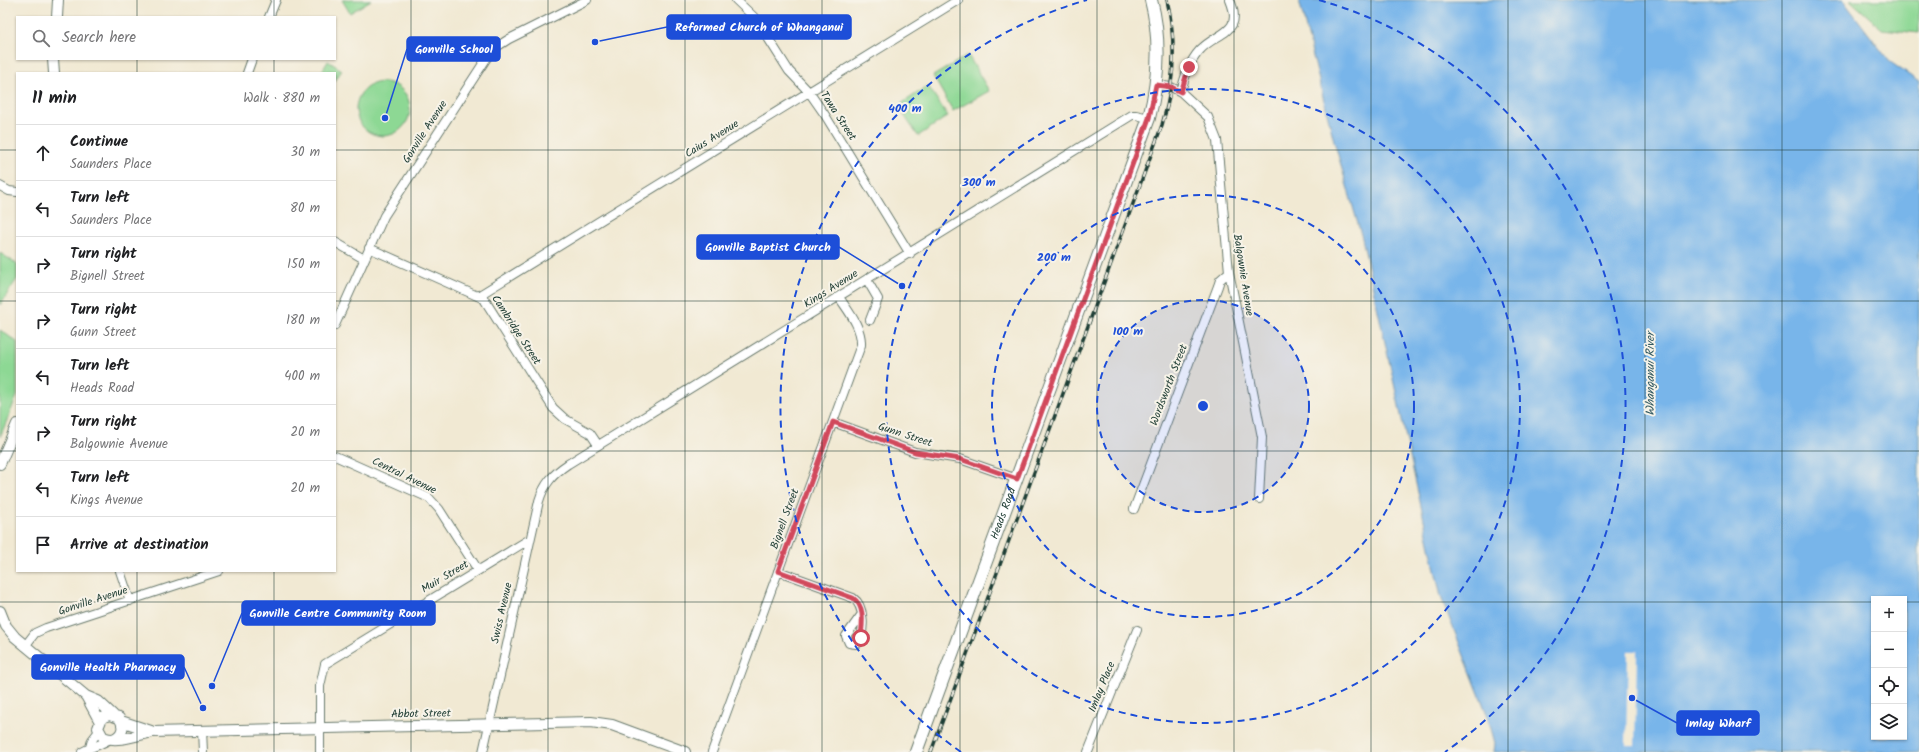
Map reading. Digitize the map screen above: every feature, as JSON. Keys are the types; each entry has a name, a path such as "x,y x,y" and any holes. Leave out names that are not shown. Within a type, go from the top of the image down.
{"main road":[{"name":"Heads Road","path":"916,752 1149,118 1156,85 1158,40 1151,0"}],"street":[{"path":"57,16 58,0"},
{"path":"269,16 276,0"},
{"name":"Gonville Avenue","path":"336,323 369,248 388,210 493,50 509,39 588,0"},
{"name":"Tawa Street","path":"736,0 756,19 789,71 809,92 910,254"},
{"name":"Caius Avenue","path":"478,296 958,0"},
{"path":"1181,92 1189,67 1194,57 1204,47 1232,26 1235,16 1230,0"},
{"path":"53,60 54,72"},
{"path":"247,72 252,60"},
{"name":"Balgownie Avenue","path":"1156,85 1171,87 1181,92 1208,117 1215,132 1229,272 1262,438 1259,499"},
{"name":"Kings Avenue","path":"548,480 558,471 598,445 910,254 1132,115 1149,118"},
{"path":"0,186 9,191 16,192"},
{"path":"336,243 364,259"},
{"name":"Cambridge Street","path":"369,248 484,300 490,307 553,408 565,419 590,432 598,445"},
{"name":"Wordsworth Street","path":"1134,509 1220,280 1229,272"},
{"path":"867,280 878,299 870,320"},
{"name":"Bignell Street","path":"712,752 861,345 861,334 839,297"},
{"name":"Gunn Street","path":"833,422 915,452 960,459 1017,479"},
{"path":"0,464 16,426"},
{"name":"Central Avenue","path":"336,456 429,498 439,509 478,570"},
{"name":"Swiss Avenue","path":"483,752 530,539 541,494 548,480"},
{"name":"Muir Street","path":"320,752 320,686 325,664 530,539"},
{"path":"778,571 853,598 858,602 862,614"},
{"path":"120,572 130,601"},
{"name":"Gonville Avenue","path":"25,646 32,636 38,631 217,572"},
{"path":"0,611 6,626 25,646 86,696 98,701 117,718 122,732 117,737 97,747 90,747 82,752"},
{"name":"Imlay Place","path":"1088,752 1137,630"},
{"path":"86,696 103,737 112,739"},
{"path":"90,747 92,740 105,716 117,718"},
{"name":"Abbot Street","path":"117,718 152,732"},
{"name":"Abbot Street","path":"112,739 152,732 202,730 602,723 620,728 685,752"},
{"path":"202,730 203,752"}],"green space":[{"path":"342,0 371,0 350,13"},
{"path":"1850,0 1919,0 1919,33 1882,29"},
{"path":"968,55 989,91 953,111 933,76"},
{"path":"328,61 342,70 336,79 336,72 322,72"},
{"path":"383,82 393,84 402,90 408,99 410,109 408,119 402,128 393,134 383,136 373,134 364,128 358,119 356,109 358,99 364,90 373,84"},
{"path":"928,86 948,116 918,136 898,106"},
{"path":"0,253 16,263 16,281 0,305"},
{"path":"0,330 16,341 16,398 0,437"}],"water":[{"name":"Whanganui River","path":"1299,0 1843,0 1889,61 1919,82 1919,752 1494,752 1495,743 1487,714 1441,597 1362,238 1334,141"}],"pier":[{"path":"1628,651 1637,651 1635,745 1626,745"}],"railway":[{"path":"931,752 1162,125 1170,94 1173,63 1172,32 1167,0"}],"place":[{"name":"Reformed Church of Whanganui","path":"595,42"},
{"name":"Gonville School","path":"385,118"},
{"name":"Gonville Baptist Church","path":"902,286"},
{"name":"Gonville Centre Community Room","path":"212,686"},
{"name":"Imlay Wharf","path":"1632,698"},
{"name":"Gonville Health Pharmacy","path":"203,708"}],"route":[{"path":"861,638 862,614 858,602 853,598 778,571 833,422 915,452 960,459 1017,479 1149,118 1156,85 1171,87 1181,92 1189,67"}]}
